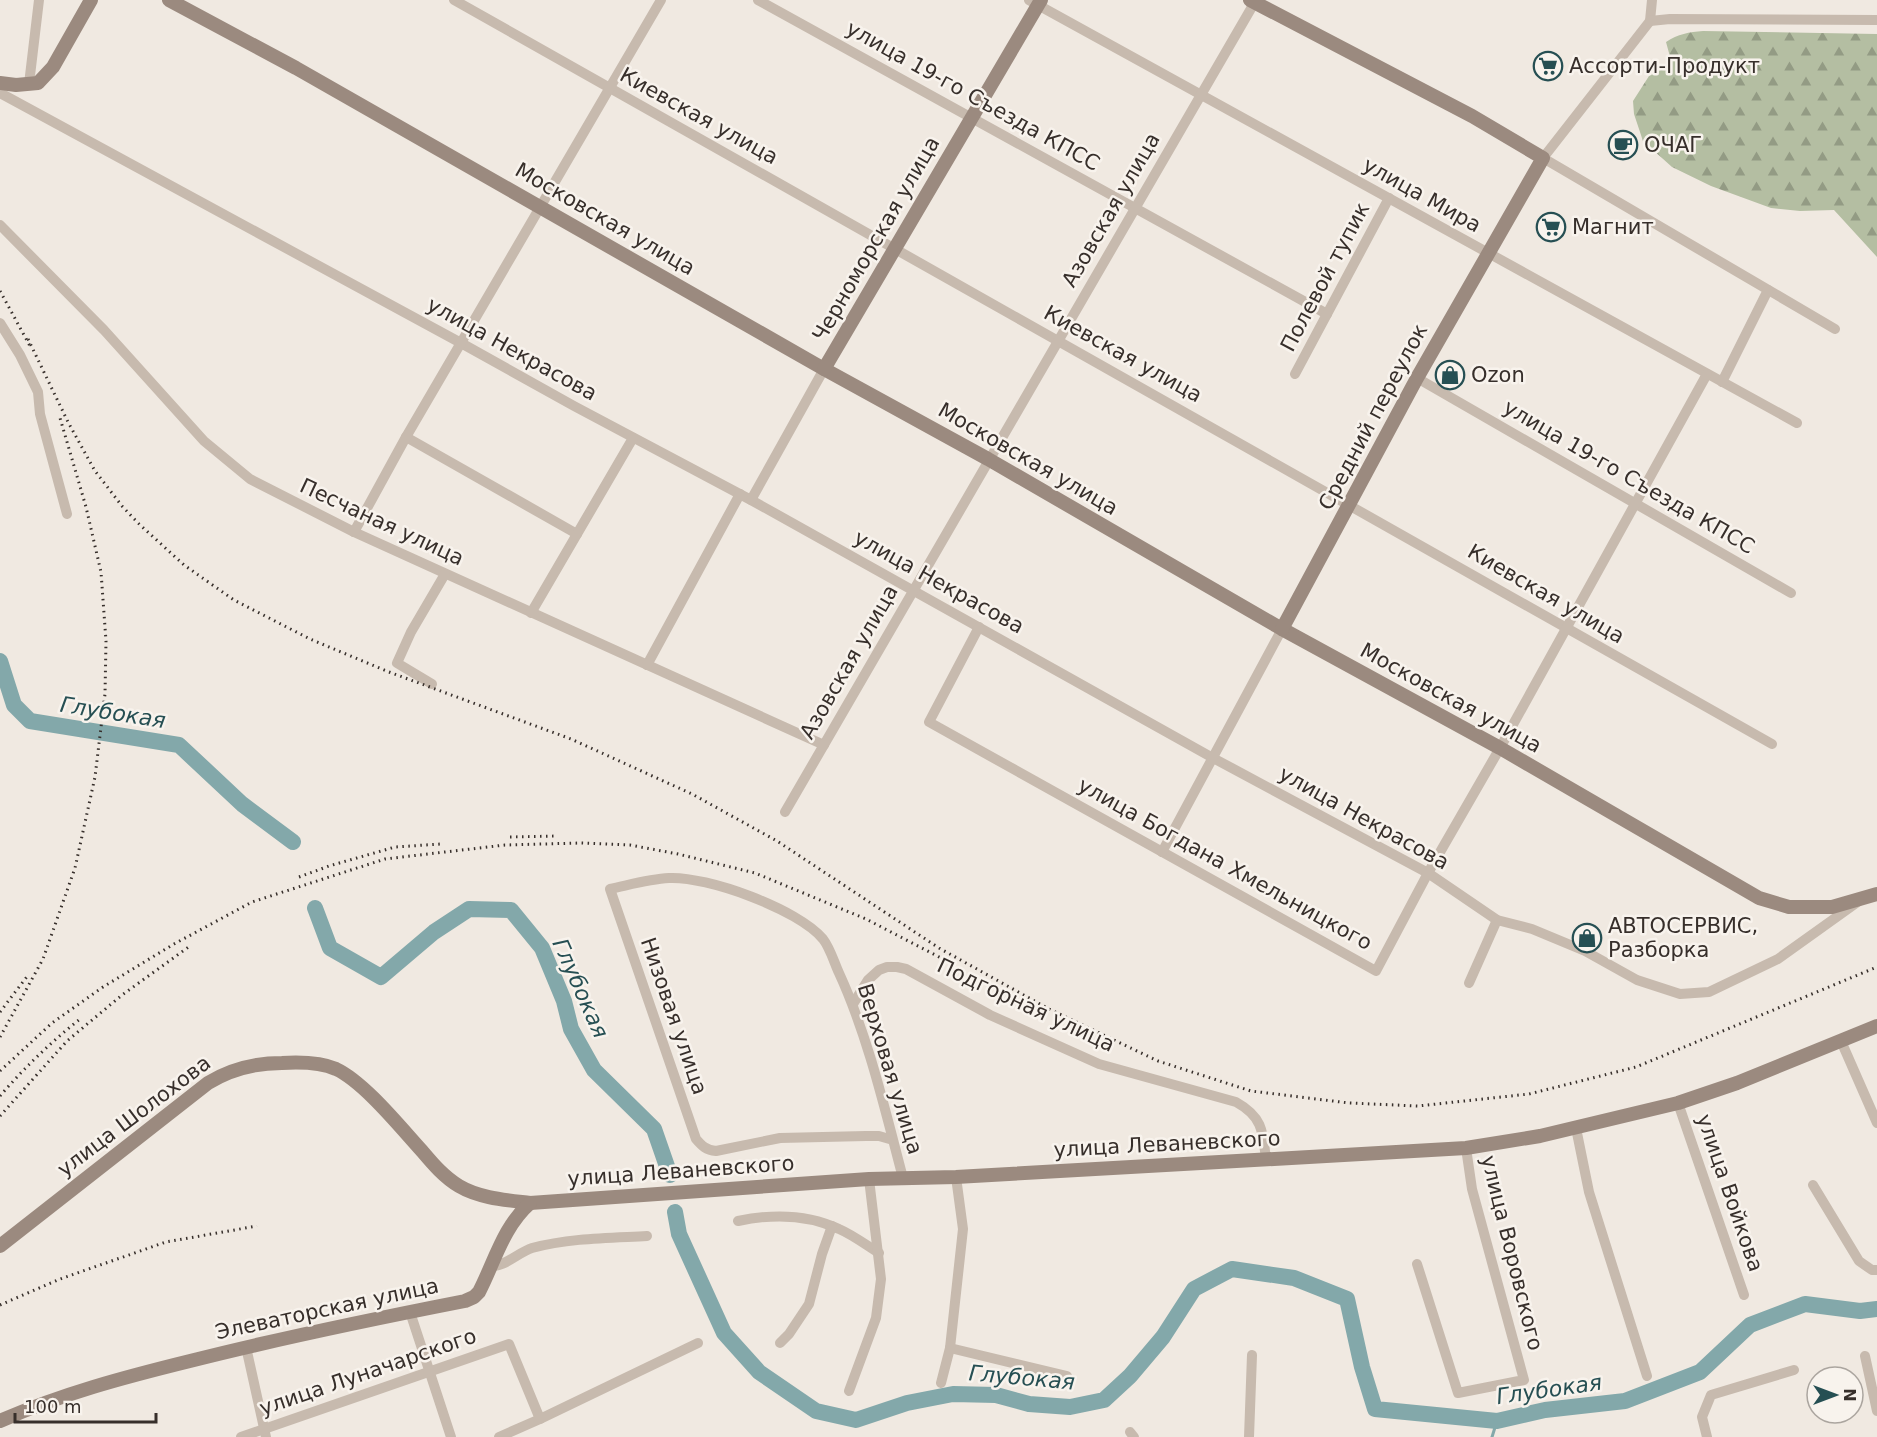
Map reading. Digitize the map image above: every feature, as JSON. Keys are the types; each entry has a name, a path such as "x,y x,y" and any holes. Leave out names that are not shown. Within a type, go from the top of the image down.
{"street":[{"path":"29,84 39,0"},
{"path":"0,83 16,85 38,83 53,67 91,0"},
{"name":"Московская улица","path":"169,0 296,68 824,369 988,459 1282,629 1500,748 1759,898 1789,907 1832,907 1877,894"},
{"name":"Киевская улица","path":"454,0 1772,744"},
{"path":"354,532 406,437 661,0"},
{"name":"улица 19-го Съезда КПСС","path":"758,0 1327,314"},
{"path":"1652,0 1650,21 1670,19 1877,20"},
{"path":"1254,1 1472,116 1835,329"},
{"name":"Азовская улица","path":"785,812 1254,1"},
{"name":"Черноморская улица","path":"751,500 1036,2"},
{"name":"улица Мира","path":"1036,2 1797,423"},
{"name":"Средний переулок","path":"1162,852 1417,378 1542,158 1650,21"},
{"name":"улица Некрасова","path":"0,93 751,500 1213,758 1428,873 1497,920 1532,929 1585,951 1637,980 1680,994 1710,992 1778,959 1862,899"},
{"name":"Полевой тупик","path":"1295,374 1389,198"},
{"name":"Песчаная улица","path":"0,225 104,330 204,441 250,479 354,532 824,746"},
{"path":"1722,382 1768,290"},
{"path":"0,322 20,355 38,392 40,414 67,514"},
{"name":"улица Богдана Хмельницкого","path":"979,627 930,722 1376,971 1428,873 1500,748 1707,374"},
{"name":"улица 19-го Съезда КПСС","path":"1417,378 1791,592"},
{"path":"406,437 577,534"},
{"path":"531,613 633,438"},
{"path":"647,665 740,494"},
{"path":"432,684 397,663 411,632 445,574"},
{"name":"Верховая улица","path":"610,889 648,880 670,878 713,884 776,907 808,926 824,940 853,1004 903,1178"},
{"name":"Низовая улица","path":"610,889 696,1139 708,1150"},
{"path":"1469,983 1497,920"},
{"name":"Подгорная улица","path":"853,1004 868,980 879,970 888,967 906,969 990,1015 1099,1064 1242,1105 1259,1122 1263,1131 1266,1160"},
{"name":"улица Леваневского","path":"445,1177 474,1193 530,1203 869,1179 956,1177 1466,1148 1514,1142 1678,1103 1737,1083 1877,1026"},
{"path":"1841,1041 1877,1123"},
{"name":"улица Шолохова","path":"0,1246 189,1096 217,1077 250,1066 297,1062 336,1069 377,1102 445,1177"},
{"name":"улица Войкова","path":"1678,1103 1744,1296"},
{"path":"1576,1128 1589,1192 1647,1376"},
{"name":"улица Леваневского","path":"708,1150 727,1149 780,1138 873,1136 893,1140"},
{"name":"улица Воровского","path":"1417,1264 1458,1393 1524,1380 1472,1189 1466,1148"},
{"path":"941,1383 950,1348 963,1228 956,1177"},
{"path":"849,1391 876,1318 881,1279 869,1179"},
{"path":"1813,1185 1859,1261 1872,1270 1877,1270"},
{"name":"Элеваторская улица","path":"0,1421 54,1398 146,1372 246,1347 465,1301 479,1292 512,1222 530,1203"},
{"path":"738,1221 785,1216 819,1221 879,1253"},
{"path":"780,1343 789,1334 809,1304 832,1226"},
{"path":"491,1266 500,1266 526,1250 544,1245 647,1236"},
{"path":"410,1312 451,1437"},
{"path":"499,1437 698,1343"},
{"name":"улица Луначарского","path":"241,1437 265,1433 509,1344 540,1419"},
{"path":"246,1347 265,1433"},
{"path":"950,1348 1067,1376"},
{"path":"1249,1437 1252,1355"},
{"path":"1865,1356 1877,1411"},
{"path":"1707,1437 1702,1417 1711,1395 1794,1370"}],"green space":[{"path":"1703,31 1877,34 1877,257 1834,210 1800,211 1771,208 1711,186 1672,167 1643,141 1634,114 1633,101 1649,76 1672,64 1666,42 1684,34"}],"waterway":[{"name":"Глубокая","path":"0,661 14,705 30,721 179,745 242,804 293,842"},
{"name":"Глубокая","path":"315,908 330,948 381,977 434,932 469,909 511,910 542,948 564,1001 571,1029 594,1070 654,1129 670,1175"},
{"name":"Глубокая","path":"675,1212 679,1234 724,1333 759,1372 816,1411 856,1420 907,1403 953,1394 996,1395 1029,1404 1070,1407 1104,1400 1130,1376 1163,1337 1194,1289 1232,1269 1294,1278 1347,1299 1362,1367 1375,1409 1497,1421 1545,1410 1625,1401 1700,1372 1750,1325 1805,1304 1860,1311 1877,1309"},
{"path":"1492,1437 1497,1421"}],"railway":[{"path":"0,291 30,346"},
{"path":"28,339 68,422 95,471 122,506 184,565 234,600 310,639 389,672 571,739 692,794 777,841 939,948 1049,1009 1158,1061 1251,1091 1349,1103 1418,1106 1529,1094 1636,1067 1877,967"},
{"path":"0,1037 43,959 75,868 95,777 105,694 106,641 101,572 86,507 60,418"},
{"path":"510,837 558,836"},
{"path":"0,1071 52,1023 103,987 174,944 252,902 385,859 505,845 581,843 630,845 755,873 866,919 943,959"},
{"path":"299,877 395,847 441,844"},
{"path":"0,1116 67,1041 122,995 190,946"},
{"path":"0,1012 29,974"},
{"path":"0,1096 38,1056 80,1019"},
{"path":"0,1305 60,1279 166,1242 257,1226"}],"place":[{"name":"Ассорти-Продукт","path":"1548,66"},
{"name":"ОЧАГ","path":"1623,145"},
{"name":"Магнит","path":"1551,227"},
{"name":"Ozon","path":"1450,375"},
{"name":"АВТОСЕРВИС, Разборка","path":"1587,938"}]}
